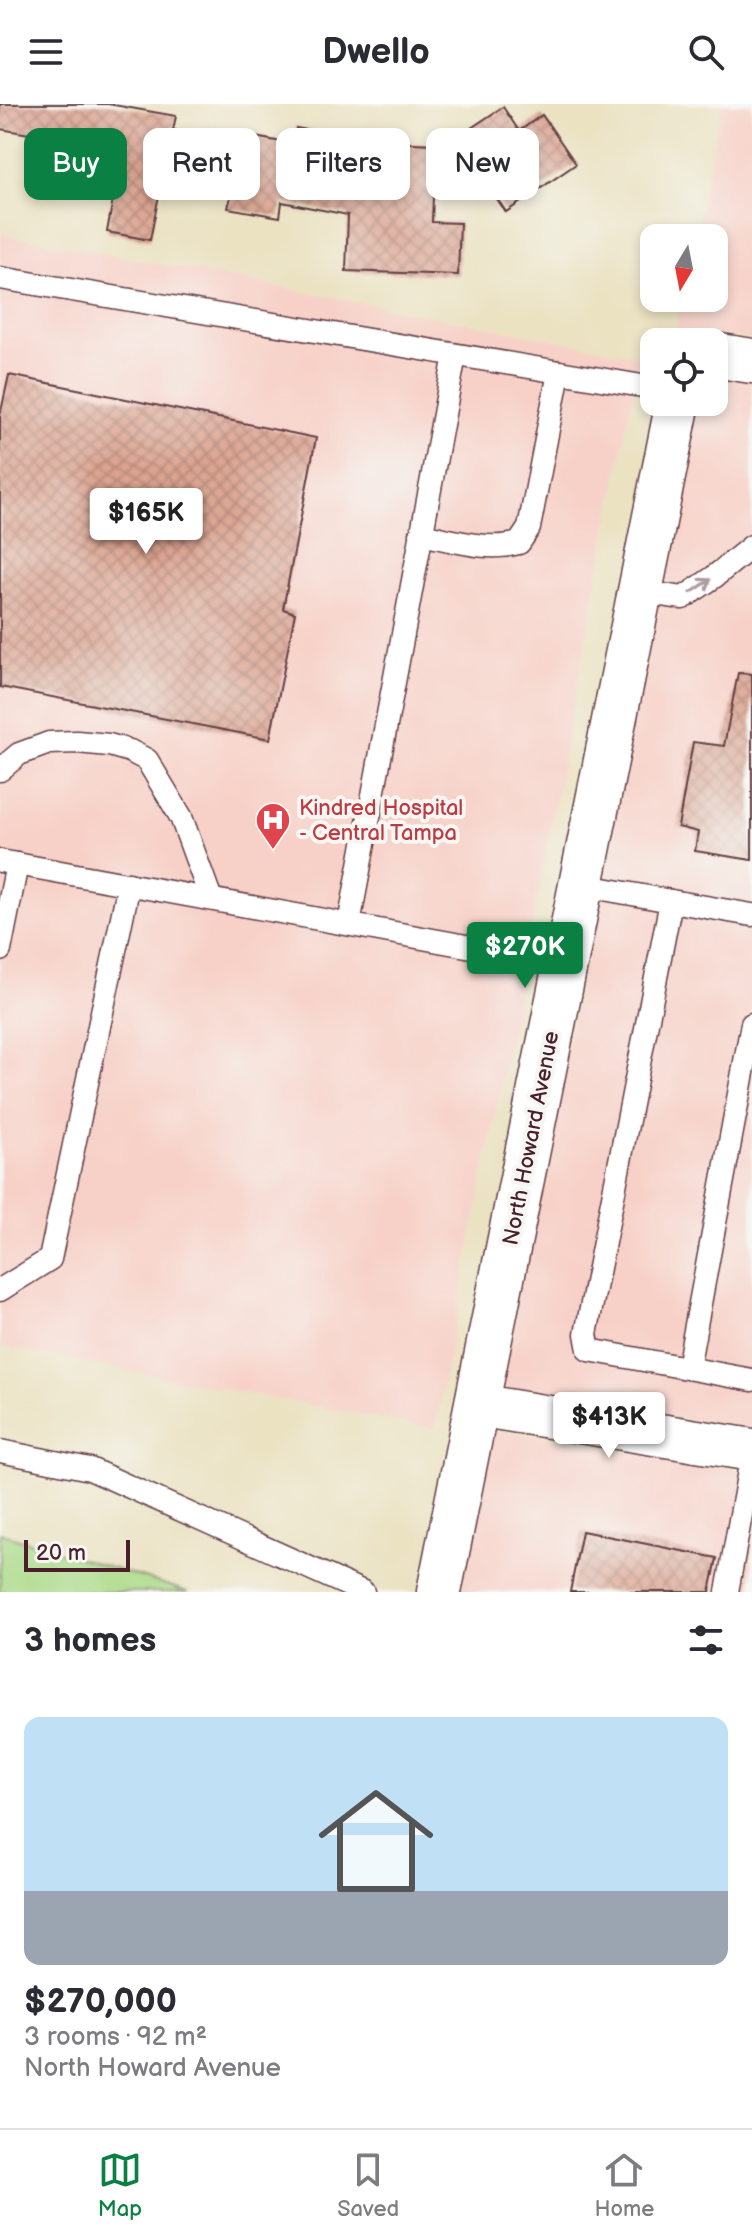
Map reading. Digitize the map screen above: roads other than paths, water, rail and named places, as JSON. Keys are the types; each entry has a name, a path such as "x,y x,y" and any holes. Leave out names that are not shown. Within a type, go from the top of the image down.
{"street":[{"name":"North Howard Avenue","path":"439,1592 675,416"},
{"path":"476,1405 752,1452"}],"lane":[{"path":"0,278 640,386"},
{"path":"349,924 455,355"},
{"path":"421,534 480,546 505,547 519,543 529,528 559,372"},
{"path":"640,592 683,598 752,546"},
{"path":"0,770 19,754 49,743 109,745 147,760 181,817 211,899"},
{"path":"0,950 9,862 565,964"},
{"path":"0,1290 50,1259 129,884"},
{"path":"581,885 752,915"},
{"path":"671,901 586,1334 589,1350 752,1380"},
{"path":"688,1368 752,1024"},
{"path":"0,1451 90,1469 363,1592"},
{"path":"727,1592 752,1452"}],"place":[{"name":"Kindred Hospital - Central Tampa","path":"273,851"}]}
